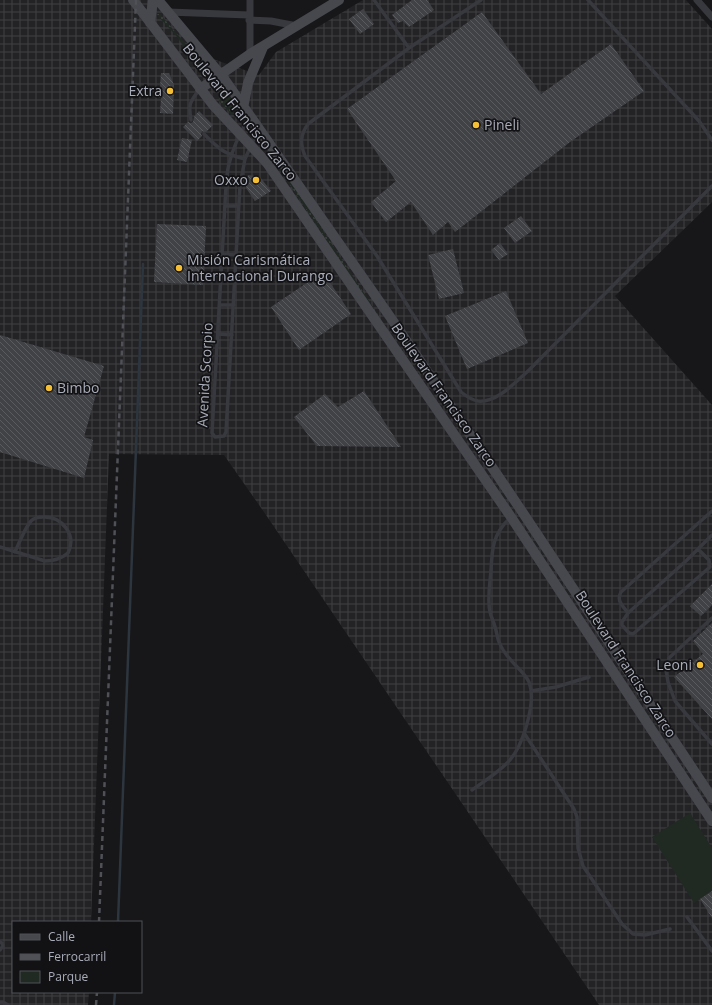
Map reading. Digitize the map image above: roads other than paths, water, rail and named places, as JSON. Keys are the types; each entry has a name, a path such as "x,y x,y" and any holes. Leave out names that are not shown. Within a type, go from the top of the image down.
{"main road":[{"name":"Boulevard Francisco Zarco","path":"133,0 200,89 239,135 267,163 504,506 712,821"},
{"path":"150,23 153,0"},
{"name":"Boulevard Francisco Zarco","path":"158,0 220,74 393,321 513,498 712,798"},
{"path":"200,89 250,54 339,0"},
{"path":"246,112 248,83 263,47"},
{"path":"382,329 393,321"},
{"path":"504,506 513,498"},
{"path":"533,549 542,542"},
{"path":"603,654 612,648"}],"street":[{"path":"250,0 250,54"},
{"path":"697,0 712,17"},
{"path":"168,12 249,18 297,26"}],"lane":[{"path":"374,0 408,48"},
{"path":"481,0 408,48 308,124 303,131 301,140 302,149 305,156 377,256 461,392 470,398 479,401 496,397 527,372 712,186"},
{"path":"588,0 699,121 712,140"},
{"path":"191,120 189,108 190,102 200,89"},
{"name":"Avenida Scorpio","path":"246,112 231,156 227,178 212,433 215,437 224,436 226,432 242,170 258,128"},
{"path":"204,134 221,151 231,156 245,159"},
{"path":"225,206 239,206"},
{"path":"223,254 236,255"},
{"path":"220,305 234,305"},
{"path":"219,334 232,335"},
{"path":"628,613 620,602 619,598 621,592 712,511"},
{"path":"0,547 15,552 45,561 58,560 68,553 70,549 69,535 65,525 62,522 46,517 37,518 30,521 15,552"},
{"path":"472,790 506,765 518,747 524,733 531,703 529,682 505,654 499,643 495,625 490,613 489,601 492,554 495,538 504,524 511,517"},
{"path":"698,549 709,560 710,567 633,634 629,633 622,625 622,622 628,613 712,535"},
{"path":"712,618 669,658 666,670 668,682 675,701 712,744"},
{"path":"531,691 556,687 589,677"},
{"path":"524,733 574,809 577,817 578,848 583,866 622,924 633,934 645,935 670,929"},
{"path":"687,917 712,951"},
{"path":"0,942 3,943 4,946 0,950"},
{"path":"0,1002 8,1005"}],"waterway":[{"path":"118,921 143,264"},
{"path":"114,1005 115,993"}],"railway":[{"path":"99,921 136,0"},
{"path":"96,1005 97,993"}],"place":[{"name":"Extra","path":"170,91"},
{"name":"Pineli","path":"476,125"},
{"name":"Oxxo","path":"256,180"},
{"name":"Misión Carismática Internacional Durango","path":"179,268"},
{"name":"Bimbo","path":"49,388"},
{"name":"Leoni","path":"700,665"}]}
